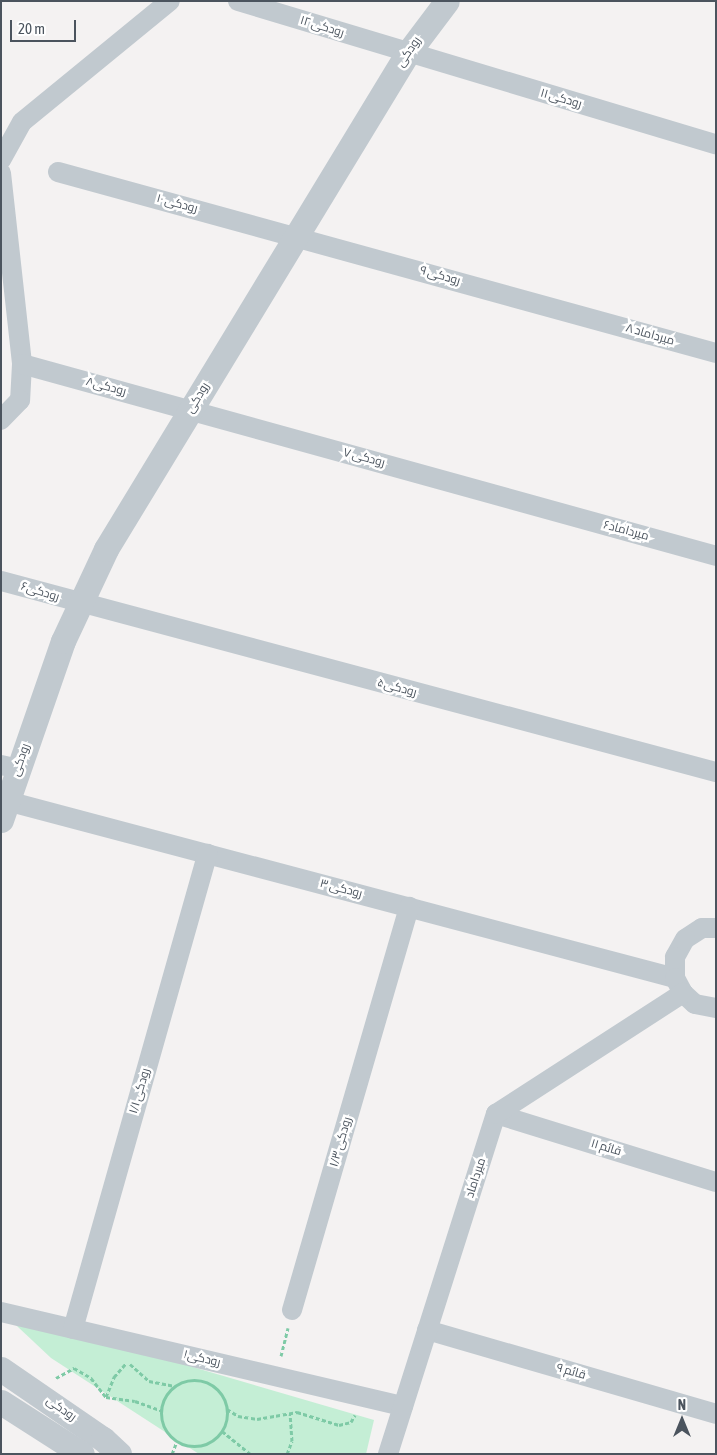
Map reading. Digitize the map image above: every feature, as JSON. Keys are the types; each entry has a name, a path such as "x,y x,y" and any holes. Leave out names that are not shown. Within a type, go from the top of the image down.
{"street":[{"path":"1,160 22,122 170,1"},
{"name":"رودکی ۱۲","path":"238,1 407,54"},
{"name":"رودکی","path":"4,811 10,767 62,641 106,549 407,54 447,1"},
{"name":"رودکی ۱۱","path":"407,54 716,144"},
{"path":"1,172 22,364 20,400 1,420"},
{"name":"رودکی ۱۰","path":"58,172 296,236"},
{"name":"رودکی ۹","path":"296,236 584,316"},
{"name":"میرداماد ۸","path":"584,316 716,353"},
{"name":"رودکی۸","path":"22,364 190,410"},
{"name":"رودکی ۷","path":"190,410 537,506"},
{"name":"میرداماد۶","path":"537,506 716,556"},
{"name":"رودکی۶","path":"1,581 79,604"},
{"name":"رودکی۵","path":"79,604 716,772"},
{"name":"رودکی ۳","path":"4,811 207,854 409,908 679,986 695,1004 716,1008"},
{"name":"رودکی ۱/۱","path":"73,1329 207,854"},
{"name":"رودکی ۱/۳","path":"292,1310 409,908"},
{"path":"496,1114 679,986 675,957 685,939 702,928 716,928"},
{"name":"قائم ۱۱","path":"496,1114 716,1182"},
{"name":"میرداماد","path":"388,1454 496,1114"},
{"name":"رودکی۱","path":"1,1312 403,1406"},
{"name":"قائم ۹","path":"427,1330 716,1414"},
{"name":"رودکی","path":"1,1369 40,1394 119,1454"},
{"name":"رودکی","path":"1,1402 82,1454"}],"path":[{"path":"276,1376 292,1310"},
{"path":"106,1397 114,1377 127,1362"},
{"path":"40,1394 61,1373 74,1368 91,1378 106,1397 135,1400 162,1411"},
{"path":"227,1409 222,1431 204,1445 192,1446 177,1440 165,1428 162,1411 167,1395 175,1386 197,1380 217,1390 227,1409 238,1416 257,1419 290,1414 310,1414 339,1425 351,1422 365,1397"},
{"path":"287,1454 292,1441 290,1414"},
{"path":"222,1431 250,1454"},
{"path":"172,1454 177,1440"}],"green space":[{"path":"1,1311 374,1420 366,1454 199,1454 51,1358"}]}
